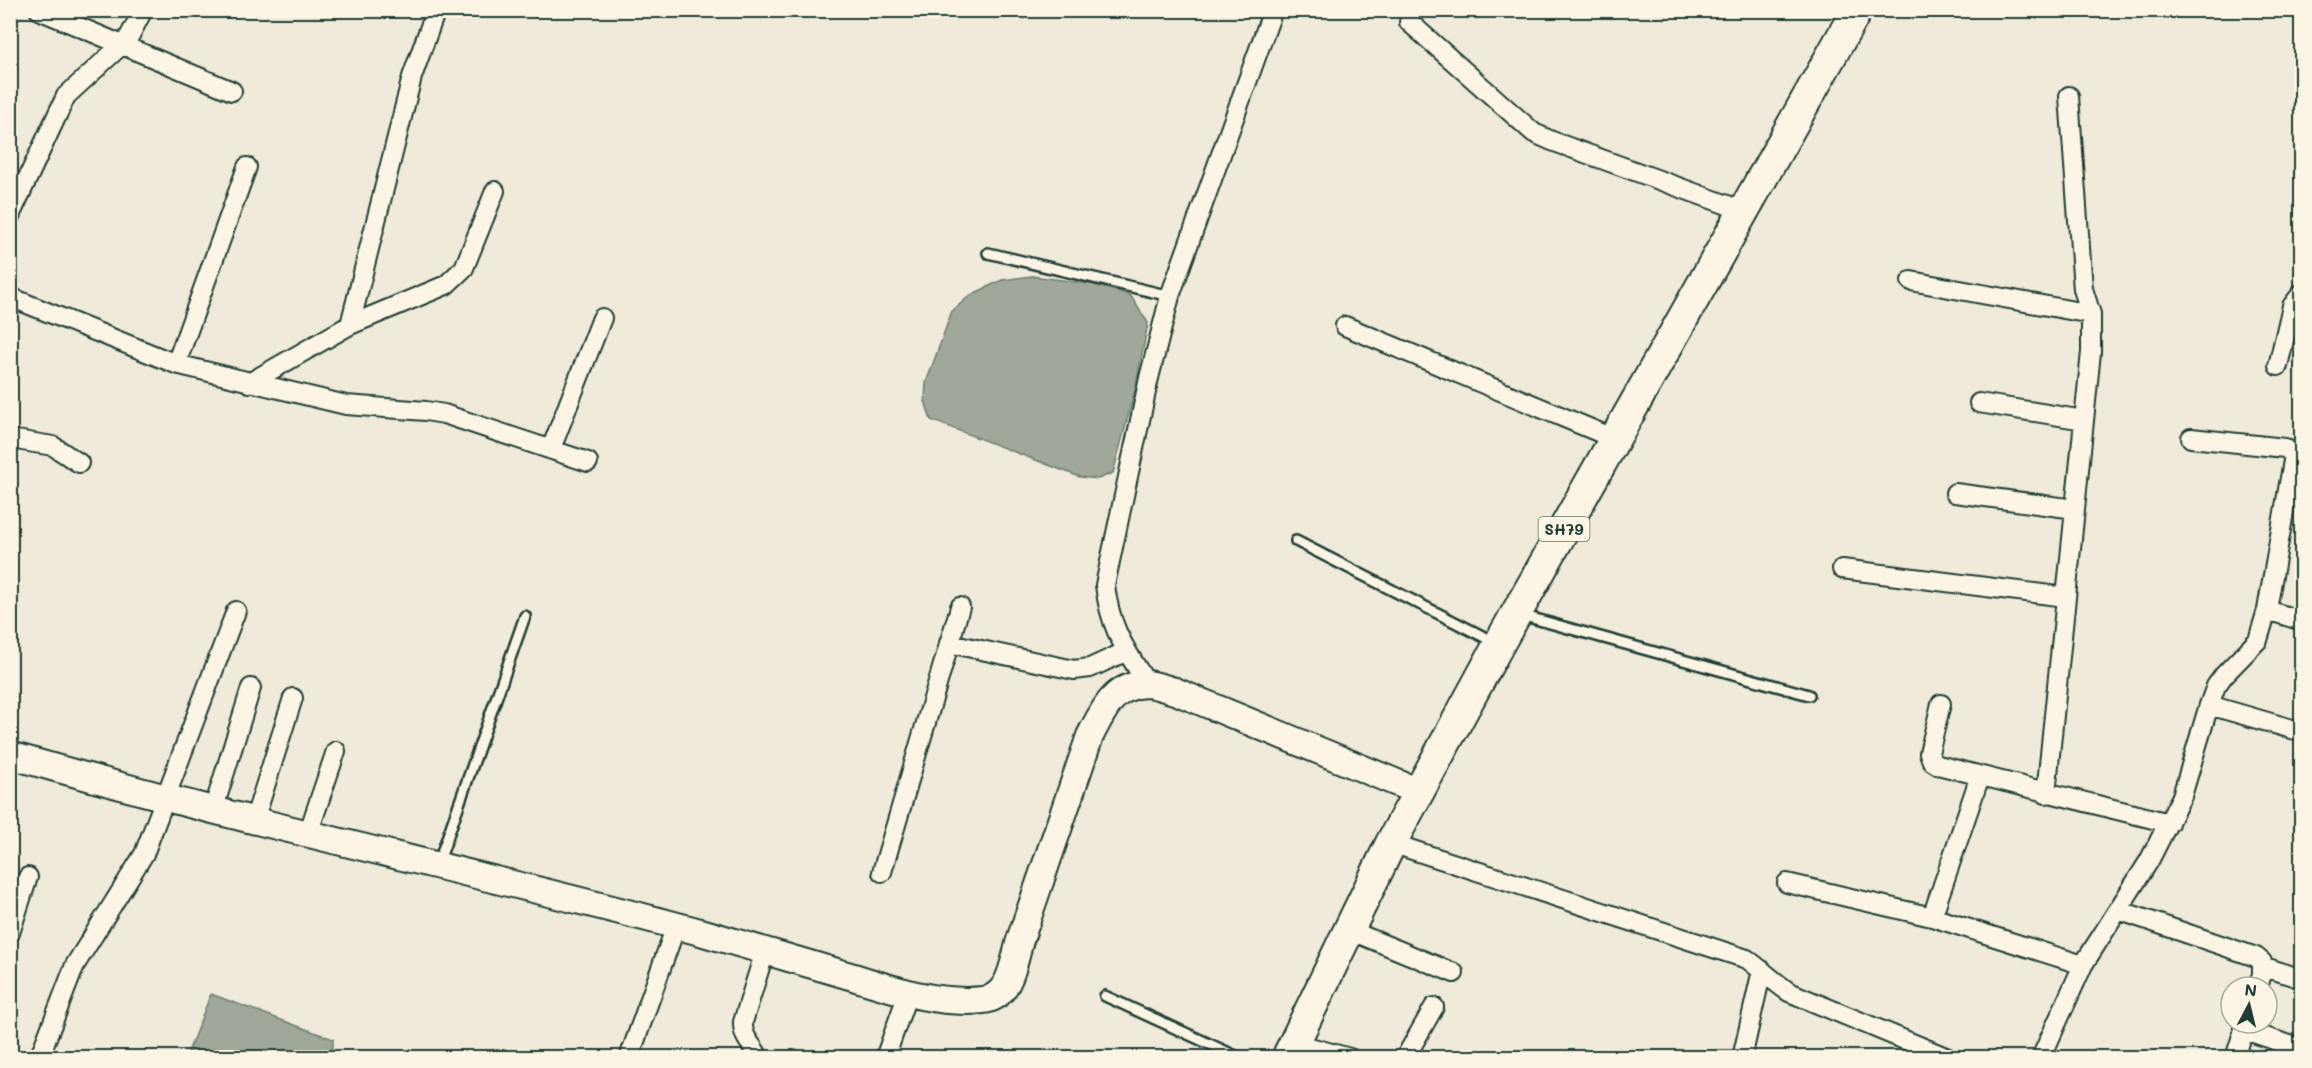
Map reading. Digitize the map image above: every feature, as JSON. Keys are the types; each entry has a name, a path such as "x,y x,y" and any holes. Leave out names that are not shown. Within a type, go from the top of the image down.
{"main road":[{"name":"SH79","path":"1291,1050 1390,843 1499,644 1857,10"},
{"path":"10,755 166,800 676,926 908,993 945,1000 985,1000 1000,993 1011,975 1020,940 1090,736 1106,706 1123,689 1147,684 1174,691 1419,792"}],"street":[{"path":"39,10 232,91"},
{"path":"10,216 66,96 128,39 143,10"},
{"path":"350,325 412,77 436,10"},
{"path":"1147,684 1115,631 1108,608 1105,585 1149,378 1170,296 1274,10"},
{"path":"1408,22 1534,133 1562,146 1744,211"},
{"path":"2046,794 2091,352 2091,314 2083,289 2069,96"},
{"path":"176,364 247,167"},
{"path":"249,383 350,325 446,285 456,278 464,268 495,191"},
{"path":"1911,281 2091,314"},
{"path":"2278,366 2292,306 2301,293"},
{"path":"10,297 176,364 346,405 444,414 588,462"},
{"path":"551,449 602,318"},
{"path":"1345,326 1615,439"},
{"path":"1979,403 2085,420"},
{"path":"2042,1058 2083,965 2150,861 2169,824 2182,796 2216,686 2258,640 2267,610 2298,456 2285,448 2191,438"},
{"path":"10,439 53,446 80,463"},
{"path":"1955,493 2075,509"},
{"path":"1842,569 2066,597"},
{"path":"882,872 960,607"},
{"path":"2267,610 2301,621"},
{"path":"39,1058 75,964 137,867 166,800 236,611"},
{"path":"949,643 1074,670 1090,668 1127,651"},
{"path":"213,811 251,688"},
{"path":"254,821 293,698"},
{"path":"1941,704 1929,753 1932,761 1938,765 2169,824"},
{"path":"2209,705 2301,732"},
{"path":"308,834 336,751"},
{"path":"1932,917 1980,776"},
{"path":"1390,843 1729,952 1747,959 1789,992 1948,1058"},
{"path":"10,933 14,908 28,877"},
{"path":"1787,883 1932,917 2083,965"},
{"path":"2118,909 2256,957 2262,962 2260,975"},
{"path":"629,1058 676,926"},
{"path":"1349,930 1454,973"},
{"path":"759,1058 747,1042 743,1022 765,951"},
{"path":"2262,966 2301,979"},
{"path":"1742,1058 1762,970"},
{"path":"885,1058 908,993"},
{"path":"1405,1058 1434,1007"},
{"path":"2235,1058 2242,1035"},
{"path":"2265,1035 2301,1049"},
{"path":"1291,1050 1350,1058"}],"lane":[{"path":"988,253 1170,296"},
{"path":"1296,541 1499,644"},
{"path":"1516,614 1809,694"},
{"path":"437,866 525,616"},
{"path":"1105,996 1240,1058"}],"shaded area":[{"path":"1032,276 1091,284 1130,295 1148,323 1135,390 1113,473 1098,479 1080,477 931,420 925,401 926,383 952,311 971,295 1002,280"},
{"path":"211,994 333,1039 329,1057 186,1057"}]}
